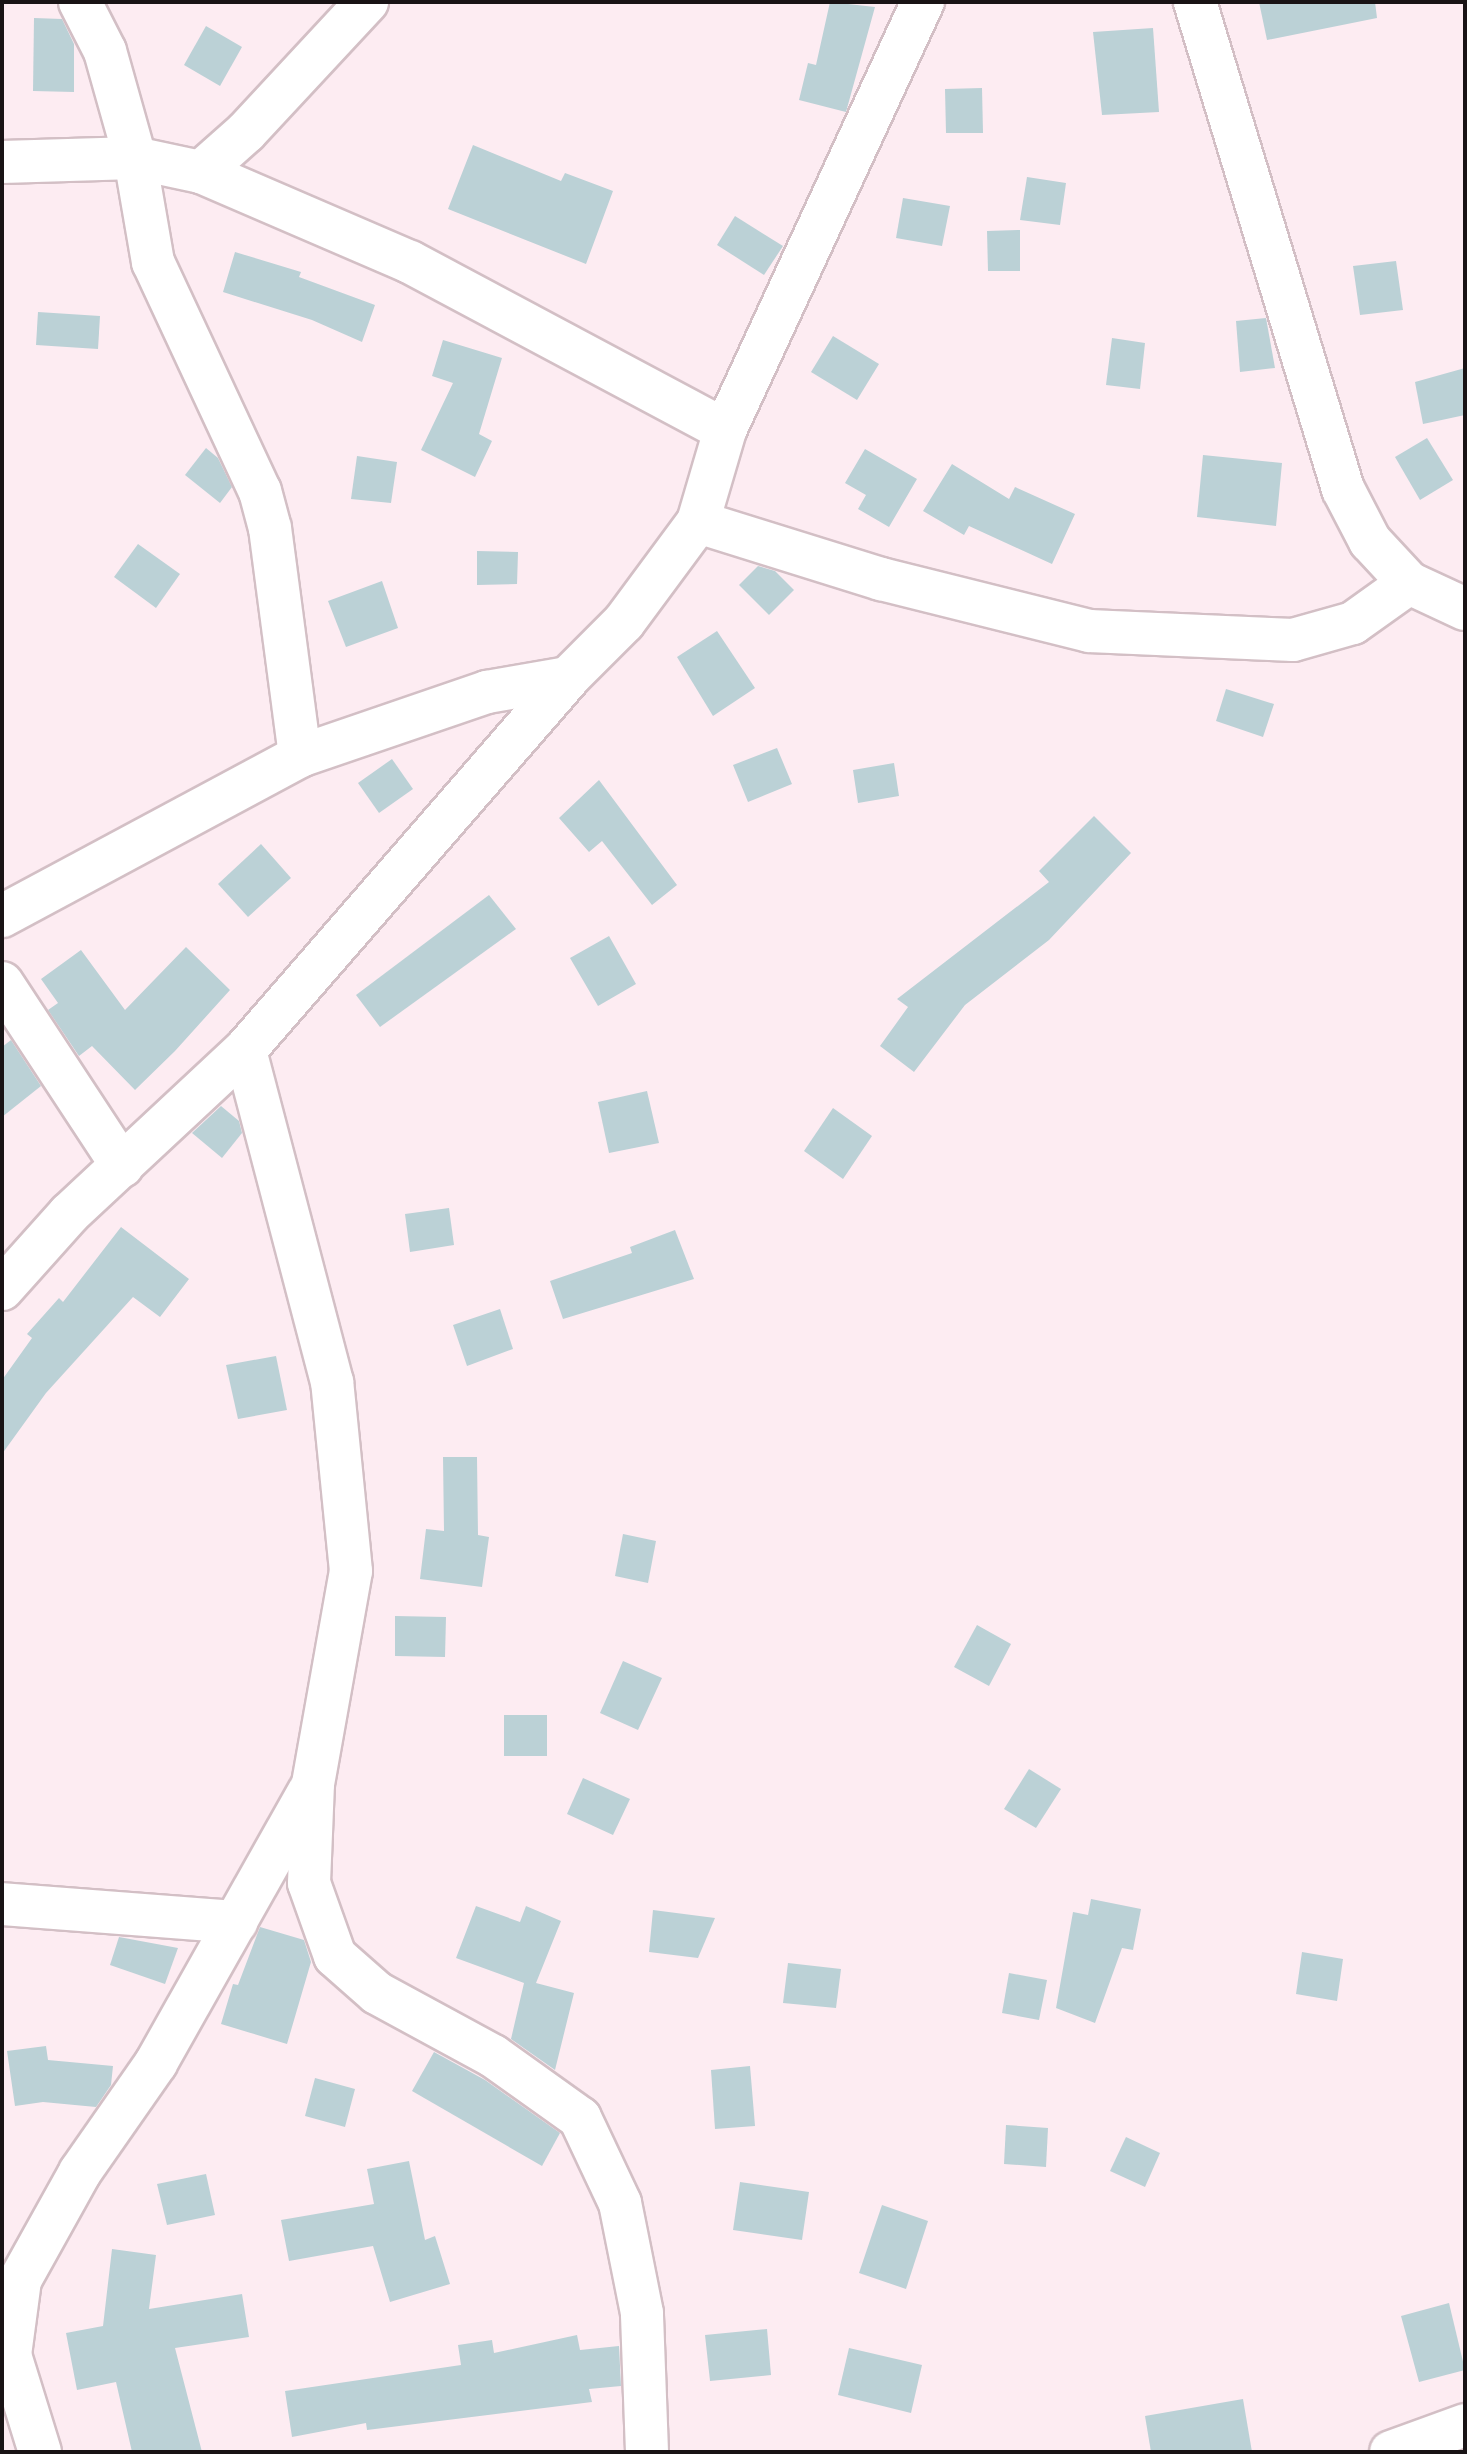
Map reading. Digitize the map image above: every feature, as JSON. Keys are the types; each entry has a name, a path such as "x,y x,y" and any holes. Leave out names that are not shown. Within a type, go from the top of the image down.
{"street":[{"path":"80,2 105,51 135,158 153,262 260,491 270,528 300,756"},
{"path":"201,172 246,132 367,2"},
{"path":"2,1289 122,1166 245,1050 568,678 624,622 698,522 725,430 923,2"},
{"path":"1195,2 1343,489 1370,541 1409,583 1465,609"},
{"path":"2,162 135,158 201,172 410,262 725,430"},
{"path":"698,522 881,579 1089,631 1293,640 1353,623 1409,583"},
{"path":"2,916 300,756 487,692 568,678"},
{"path":"2,983 122,1166"},
{"path":"245,1050 332,1382 351,1571 313,1784 309,1883 335,1956 377,1993 493,2056 580,2118 620,2203 642,2313 647,2452"},
{"path":"40,2452 10,2355 20,2280 80,2172 156,2063 313,1784"},
{"path":"2,1904 236,1922"},
{"path":"1391,2452 1465,2425"}],"building":[{"path":"830,2 875,7 846,112 799,100 808,63 816,65"},
{"path":"1259,2 1375,2 1377,18 1267,40"},
{"path":"34,18 62,19 74,44 74,92 33,91"},
{"path":"206,26 242,47 220,86 184,65"},
{"path":"1153,28 1159,112 1102,115 1093,32"},
{"path":"982,88 983,133 946,133 945,89"},
{"path":"473,145 561,181 565,173 613,191 586,264 448,209"},
{"path":"1027,177 1066,183 1060,225 1020,220"},
{"path":"903,198 950,206 942,246 896,238"},
{"path":"735,216 783,246 764,275 717,245"},
{"path":"1020,230 1020,271 988,271 987,231"},
{"path":"235,252 301,272 299,277 375,305 362,342 312,320 223,292"},
{"path":"1396,261 1403,310 1360,315 1353,266"},
{"path":"38,312 100,316 98,349 36,345"},
{"path":"1266,318 1275,368 1240,372 1236,321"},
{"path":"833,336 879,364 857,400 811,372"},
{"path":"1112,338 1145,343 1140,389 1106,385"},
{"path":"443,340 502,358 479,434 492,441 475,477 421,450 453,383 432,376"},
{"path":"1465,368 1465,415 1423,424 1415,382"},
{"path":"1427,438 1453,480 1420,500 1395,457"},
{"path":"206,448 218,458 232,487 220,503 185,475"},
{"path":"865,449 917,479 889,527 858,509 866,495 845,483"},
{"path":"1203,455 1282,463 1276,526 1197,517"},
{"path":"357,456 397,462 391,503 351,499"},
{"path":"952,464 1009,499 1015,487 1075,514 1052,564 969,526 964,535 923,511"},
{"path":"138,544 180,574 156,608 114,577"},
{"path":"477,551 518,552 517,584 477,585"},
{"path":"758,566 775,571 794,590 769,615 739,585"},
{"path":"382,581 398,628 346,647 328,601"},
{"path":"717,631 755,688 713,716 677,657"},
{"path":"1226,689 1274,704 1263,737 1216,721"},
{"path":"777,748 792,784 748,802 733,765"},
{"path":"392,759 413,789 379,813 358,783"},
{"path":"894,763 899,796 858,803 853,770"},
{"path":"599,780 677,885 652,905 602,841 589,852 559,818"},
{"path":"1094,816 1131,853 1049,940 965,1005 914,1072 880,1046 908,1007 897,999 1049,882 1039,871"},
{"path":"261,844 291,878 248,917 218,884"},
{"path":"489,895 516,929 380,1027 356,995"},
{"path":"609,936 636,984 598,1006 570,958"},
{"path":"186,947 230,990 175,1051 135,1090 92,1046 79,1056 48,1010 58,1003 41,979 81,950 125,1010"},
{"path":"11,1040 41,1086 2,1117 2,1047"},
{"path":"647,1091 659,1143 609,1153 598,1102"},
{"path":"221,1106 239,1121 242,1133 222,1158 192,1133"},
{"path":"833,1108 872,1136 843,1179 804,1151"},
{"path":"449,1208 454,1245 410,1252 405,1214"},
{"path":"121,1227 189,1279 160,1317 133,1297 46,1393 2,1454 2,1380 32,1338 27,1334 59,1298 63,1302"},
{"path":"675,1230 694,1279 563,1319 550,1281 632,1253 630,1247"},
{"path":"500,1309 513,1349 467,1366 453,1325"},
{"path":"276,1356 287,1410 238,1419 226,1365"},
{"path":"443,1457 477,1457 478,1535 489,1537 482,1587 420,1579 426,1529 444,1531"},
{"path":"623,1534 656,1541 648,1583 615,1576"},
{"path":"395,1616 446,1617 445,1657 395,1656"},
{"path":"977,1625 1011,1644 989,1686 954,1667"},
{"path":"623,1661 662,1678 638,1730 600,1713"},
{"path":"504,1715 547,1715 547,1756 504,1756"},
{"path":"1029,1769 1061,1789 1036,1828 1004,1809"},
{"path":"583,1778 630,1799 613,1835 567,1814"},
{"path":"1091,1899 1141,1909 1133,1950 1122,1948 1095,2023 1056,2008 1073,1912 1088,1915"},
{"path":"476,1906 520,1922 526,1906 561,1921 536,1983 574,1993 555,2070 511,2039 524,1983 456,1958"},
{"path":"653,1910 715,1918 698,1958 649,1952"},
{"path":"260,1927 304,1940 311,1962 287,2044 221,2024 233,1984 238,1985"},
{"path":"119,1937 178,1948 165,1984 110,1965"},
{"path":"1302,1952 1343,1959 1337,2001 1296,1994"},
{"path":"788,1963 841,1969 836,2008 783,2003"},
{"path":"1009,1973 1047,1980 1039,2020 1002,2013"},
{"path":"46,2046 48,2060 113,2066 111,2085 96,2107 43,2102 15,2106 7,2051"},
{"path":"434,2052 485,2080 560,2133 542,2166 412,2091"},
{"path":"750,2066 755,2126 715,2129 711,2070"},
{"path":"315,2078 355,2089 345,2127 305,2116"},
{"path":"1006,2125 1048,2128 1046,2167 1004,2164"},
{"path":"1126,2137 1160,2153 1145,2187 1110,2171"},
{"path":"409,2161 425,2240 435,2236 450,2284 390,2302 373,2246 289,2261 281,2220 374,2204 367,2169"},
{"path":"206,2174 215,2215 167,2225 157,2184"},
{"path":"740,2182 809,2192 802,2240 733,2230"},
{"path":"882,2205 928,2221 906,2289 859,2273"},
{"path":"112,2249 156,2255 149,2309 242,2294 249,2337 175,2348 202,2452 132,2452 116,2382 77,2390 66,2333 103,2326"},
{"path":"1449,2303 1465,2370 1419,2382 1401,2316"},
{"path":"767,2329 771,2375 710,2381 705,2335"},
{"path":"577,2335 580,2350 619,2346 621,2386 589,2389 592,2402 367,2430 366,2423 292,2437 285,2391 461,2365 458,2345 492,2340 494,2353"},
{"path":"849,2348 922,2365 911,2413 838,2395"},
{"path":"1243,2399 1252,2452 1151,2452 1145,2416"}]}
